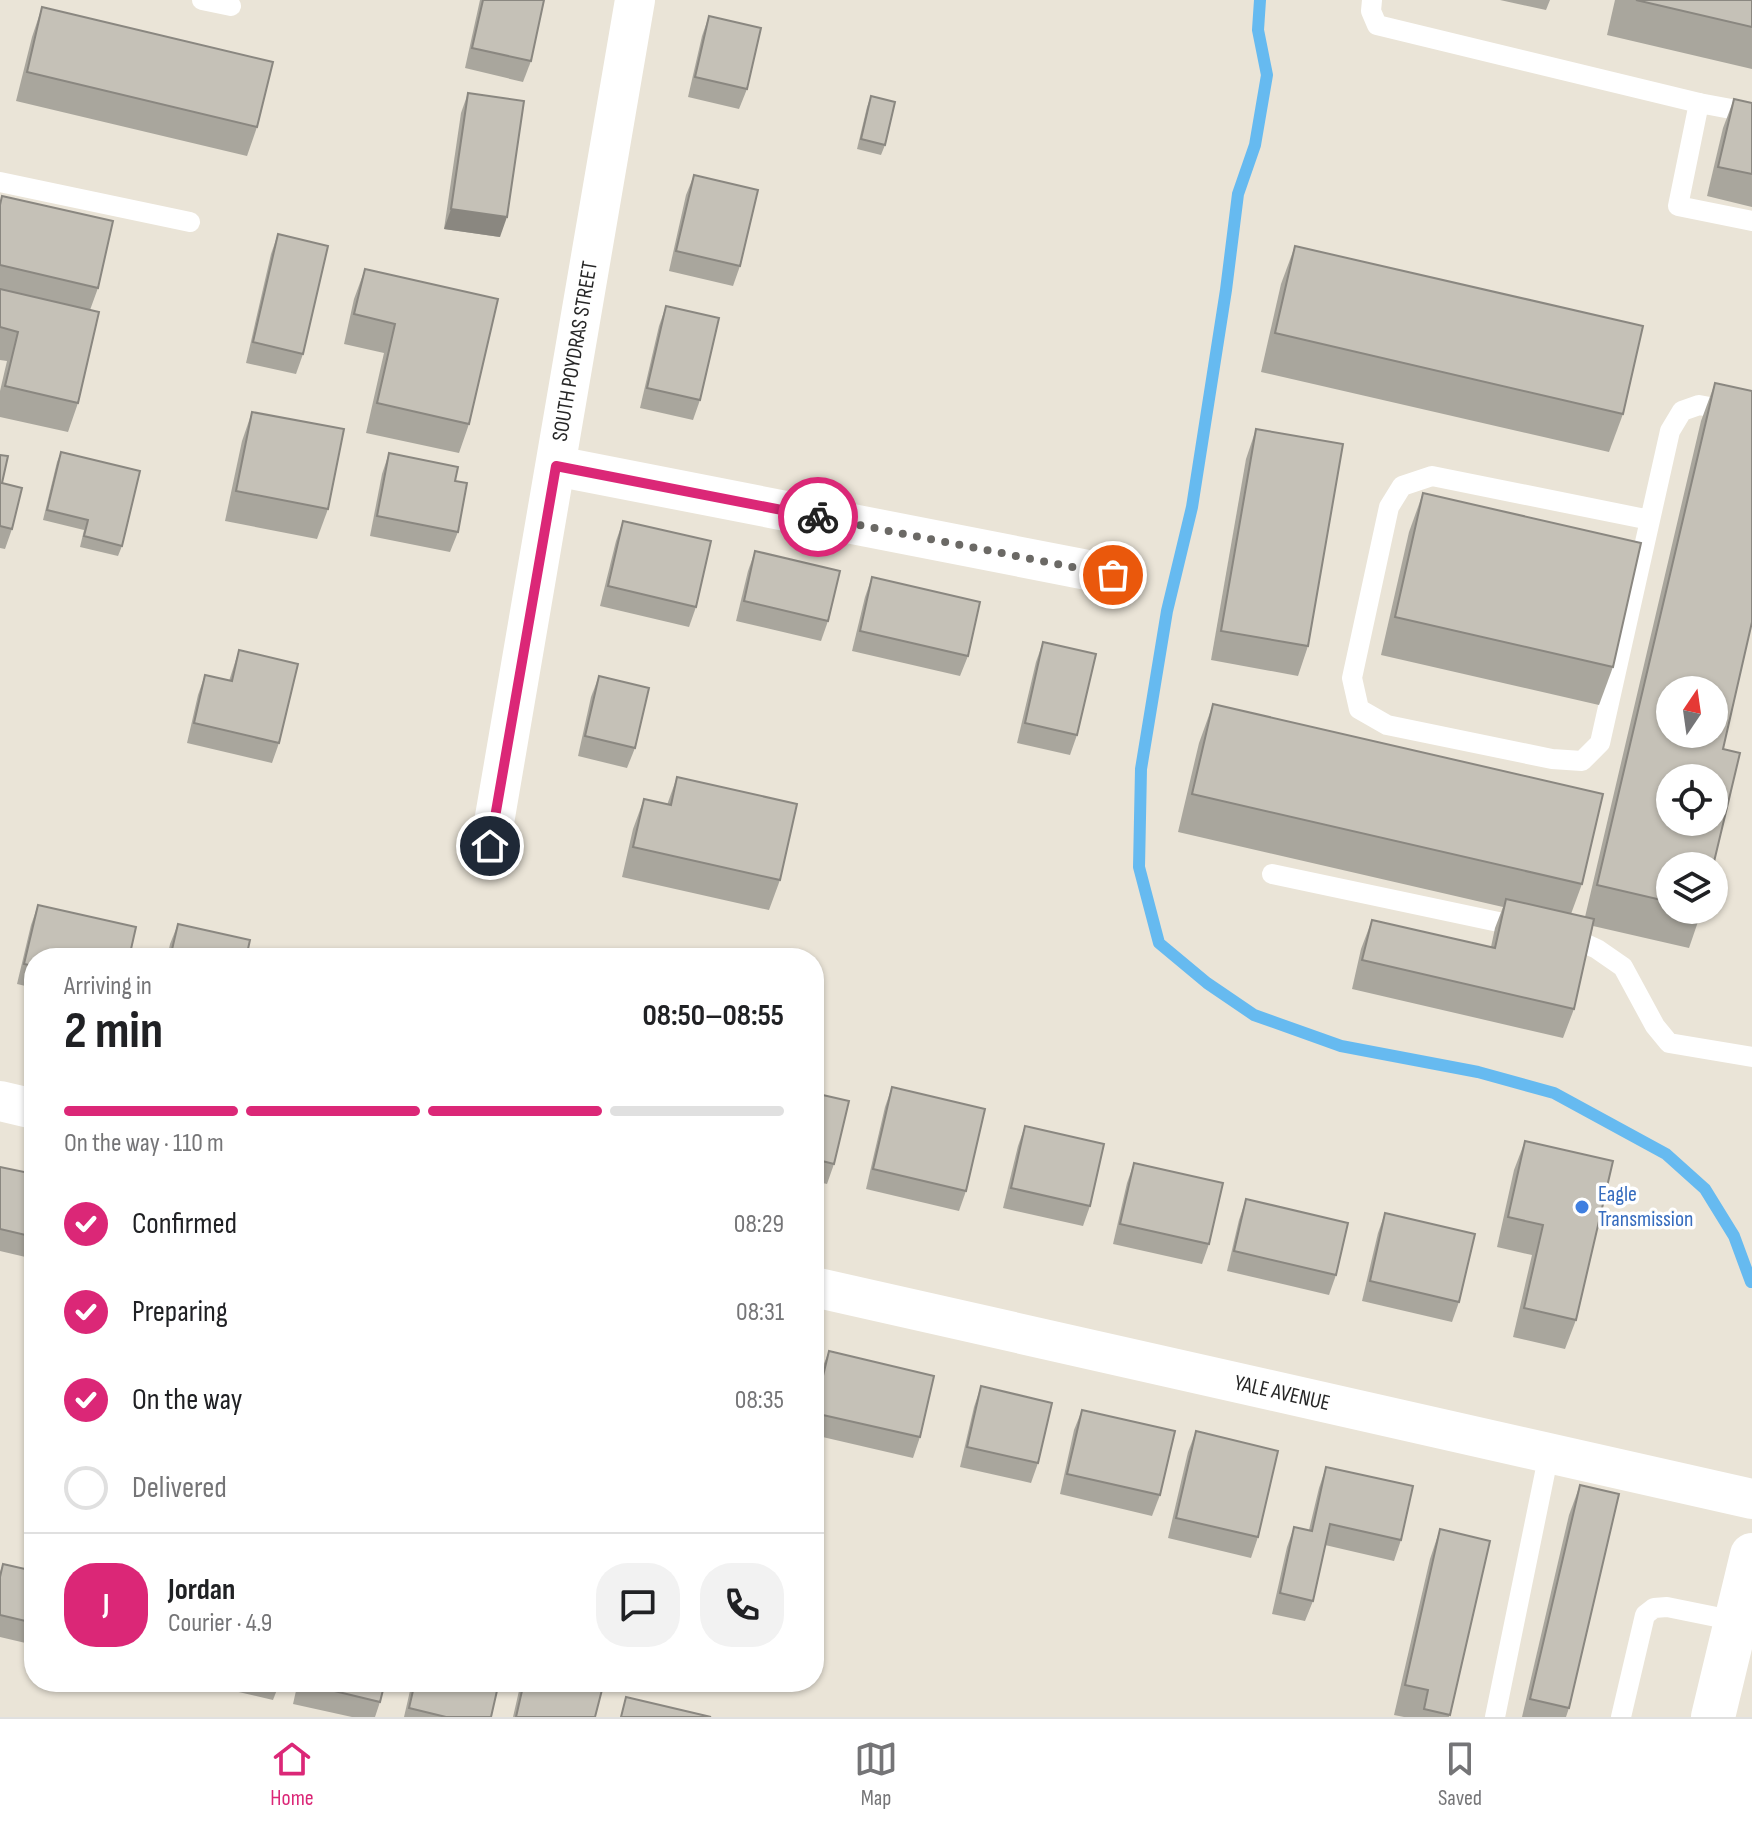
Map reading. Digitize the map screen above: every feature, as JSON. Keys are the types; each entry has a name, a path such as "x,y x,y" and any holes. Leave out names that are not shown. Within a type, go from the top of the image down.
{"main road":[{"path":"1713,1717 1752,1555"}],"street":[{"name":"SOUTH POYDRAS STREET","path":"490,846 635,0"},
{"path":"556,466 1113,575"},
{"path":"0,1101 24,1107"},
{"name":"YALE AVENUE","path":"824,1289 1752,1499"}],"lane":[{"path":"202,0 231,6"},
{"path":"1372,0 1371,11 1377,25 1752,113"},
{"path":"1699,103 1678,206 1752,221"},
{"path":"0,182 190,222"},
{"path":"1650,520 1432,476 1402,486 1389,507 1352,678 1359,709 1387,725 1552,759 1582,761 1600,743 1670,431 1682,411 1699,405 1752,415"},
{"path":"1272,874 1575,939 1597,949 1623,967 1655,1026 1669,1043 1752,1057"},
{"path":"1495,1717 1549,1453"},
{"path":"1621,1717 1645,1615 1654,1608 1667,1607 1736,1621"}],"building":[{"path":"483,0 544,0 531,61 472,48"},
{"path":"1636,0 1752,0 1752,27"},
{"path":"42,7 273,62 257,127 27,72"},
{"path":"709,16 761,28 747,89 695,77"},
{"path":"468,93 524,101 507,217 451,209"},
{"path":"871,96 895,102 885,145 861,139"},
{"path":"1734,99 1752,103 1752,174 1718,167"},
{"path":"694,175 758,190 740,266 676,251"},
{"path":"2,196 113,221 98,288 0,265"},
{"path":"278,234 328,246 303,354 253,342"},
{"path":"1295,246 1643,326 1623,414 1275,333"},
{"path":"365,269 498,299 469,424 377,403 395,324 354,314"},
{"path":"0,289 99,312 78,403 5,386 18,332 0,327"},
{"path":"666,306 719,318 700,400 647,388"},
{"path":"1715,383 1752,391 1752,622 1728,727 1728,676 1656,676 1656,748 1723,748 1740,753 1728,803 1728,764 1656,764 1656,836 1720,836 1716,852 1656,852 1656,899 1597,885"},
{"path":"252,412 344,429 328,509 236,491"},
{"path":"1256,429 1343,444 1308,646 1221,631"},
{"path":"61,452 140,471 122,546 84,536 88,520 47,510"},
{"path":"389,453 458,467 455,481 467,483 458,532 377,516"},
{"path":"0,455 8,456 2,483 22,488 12,529 0,526"},
{"path":"1423,493 1641,543 1613,667 1395,617"},
{"path":"623,521 711,541 696,607 608,586"},
{"path":"755,551 840,571 828,621 744,601"},
{"path":"872,577 980,602 968,656 860,631"},
{"path":"1043,642 1096,654 1077,735 1025,723"},
{"path":"239,650 298,664 279,743 194,723 205,675 232,681"},
{"path":"599,676 649,688 635,748 585,736"},
{"path":"1213,704 1603,794 1582,884 1192,794"},
{"path":"677,777 797,804 780,880 633,847 644,799 671,805"},
{"path":"1506,899 1594,919 1574,1009 1362,960 1372,920 1495,948"},
{"path":"38,905 136,927 131,948 28,948"},
{"path":"178,924 250,940 248,948 172,948"},
{"path":"892,1087 985,1109 966,1191 873,1169"},
{"path":"824,1095 849,1101 834,1164 824,1162"},
{"path":"1025,1126 1104,1144 1090,1206 1011,1188"},
{"path":"1525,1141 1613,1161 1576,1320 1524,1308 1543,1225 1508,1217"},
{"path":"1134,1163 1223,1183 1209,1244 1120,1224"},
{"path":"0,1167 24,1172 24,1235 0,1229"},
{"path":"1246,1199 1348,1223 1336,1275 1234,1251"},
{"path":"1385,1213 1475,1234 1459,1302 1370,1281"},
{"path":"829,1351 934,1376 920,1437 824,1415 824,1372"},
{"path":"981,1386 1052,1403 1038,1463 967,1447"},
{"path":"1082,1410 1175,1431 1160,1495 1067,1474"},
{"path":"1196,1431 1278,1451 1258,1537 1176,1518"},
{"path":"1326,1467 1413,1486 1401,1540 1330,1524 1313,1601 1280,1593 1294,1527 1312,1531"},
{"path":"1580,1485 1619,1494 1569,1708 1530,1699"},
{"path":"1440,1529 1490,1541 1450,1715 1424,1709 1428,1690 1405,1685"},
{"path":"3,1564 24,1569 24,1621 0,1615"},
{"path":"338,1692 382,1692 380,1702"},
{"path":"413,1692 497,1692 491,1717 446,1717 409,1708"},
{"path":"522,1692 601,1692 595,1717 516,1717"},
{"path":"626,1697 711,1717 621,1717"}],"waterway":[{"path":"1260,0 1258,30 1267,75 1255,145 1238,194 1192,507 1167,611 1141,769 1139,867 1159,943 1207,983 1254,1015 1341,1046 1478,1072 1554,1093 1666,1154 1705,1189 1734,1236 1751,1282"}],"way so far":[{"path":"818,517 1113,575"}],"place":[{"name":"Eagle Transmission","path":"1582,1207"}],"route":[{"path":"490,846 556,466 818,517"}]}
